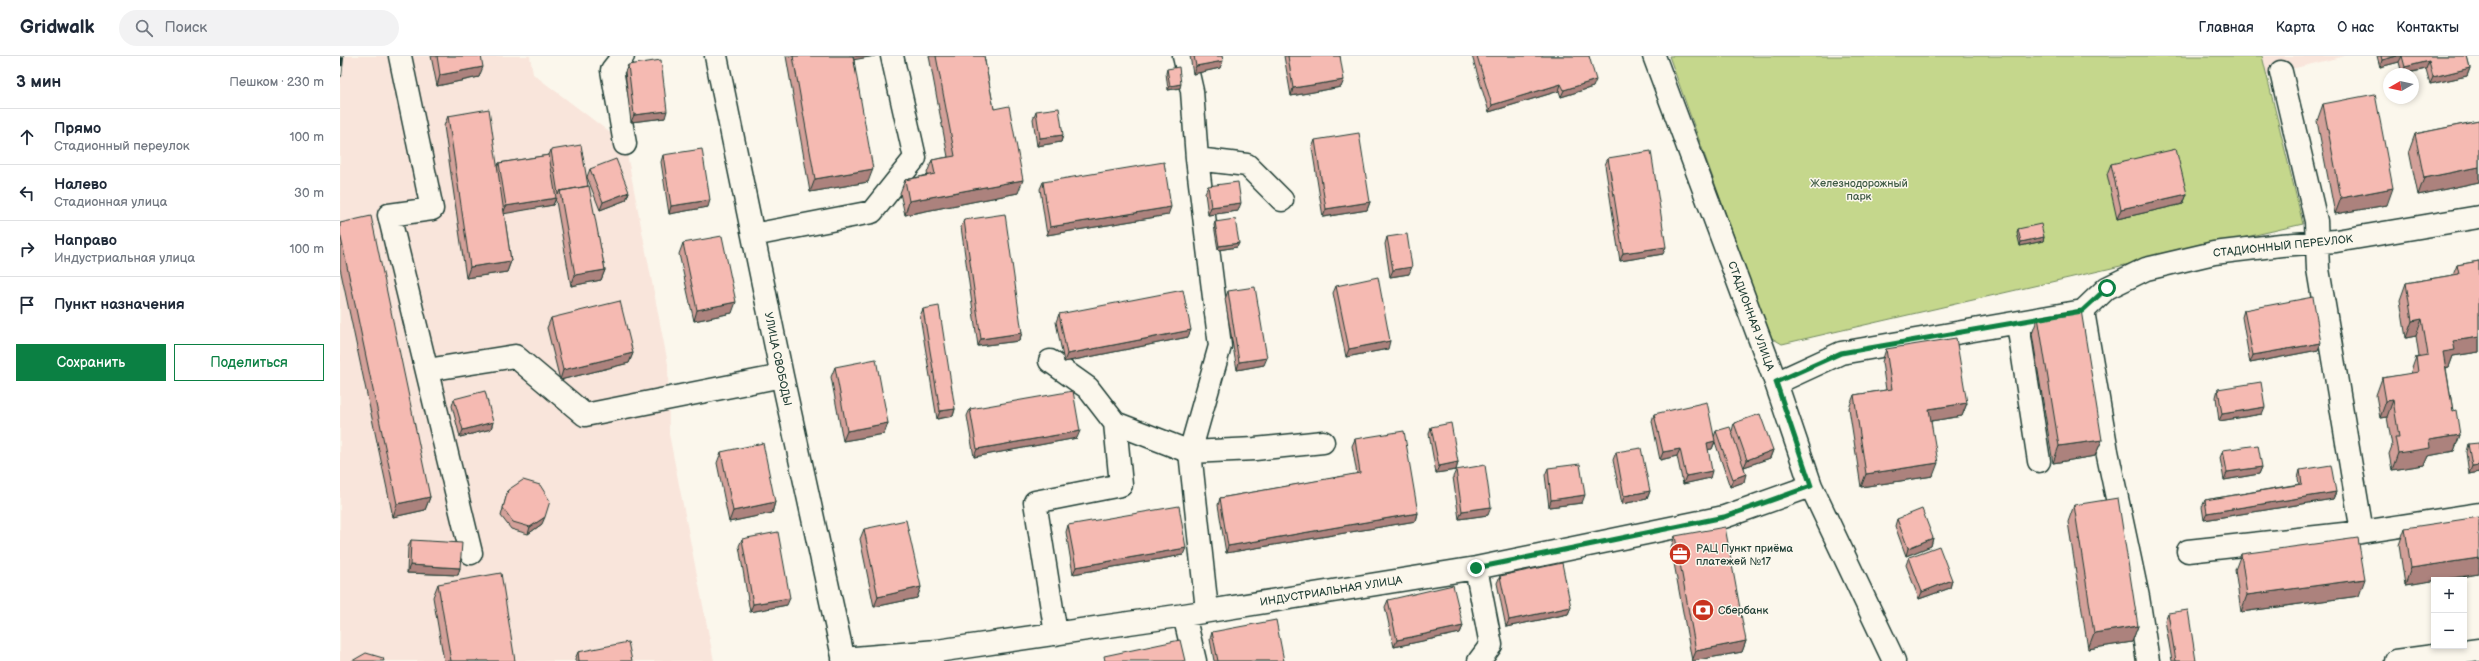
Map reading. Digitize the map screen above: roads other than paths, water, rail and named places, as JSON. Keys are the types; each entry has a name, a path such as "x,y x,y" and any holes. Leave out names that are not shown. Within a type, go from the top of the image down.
{"street":[{"path":"400,56 432,208 389,215 471,553"},
{"path":"623,56 612,70 625,144"},
{"name":"УЛИЦА СВОБОДЫ","path":"716,56 782,376 844,660"},
{"path":"753,235 872,212 915,158 892,56"},
{"path":"1184,56 1192,91 1197,159 1220,346 1190,452 1207,610"},
{"name":"СТАДИОННАЯ УЛИЦА","path":"1654,56 1776,382 1811,486 1894,661"},
{"path":"2281,72 2316,221 2318,269 2362,532"},
{"path":"1197,159 1247,165 1282,200"},
{"name":"СТАДИОННЫЙ ПЕРЕУЛОК","path":"2082,311 2107,288 2146,269 2214,253 2281,245 2316,243 2479,217"},
{"path":"1776,382 1841,353 2018,324 2082,311 2107,451 2138,597 2148,661"},
{"path":"2018,324 2039,461"},
{"path":"427,370 515,356 585,415 782,376"},
{"path":"1050,361 1088,388 1115,424 1121,485 1034,502 1056,634"},
{"path":"1115,424 1190,452 1255,449 1323,442"},
{"name":"ИНДУСТРИАЛЬНАЯ УЛИЦА","path":"844,660 937,656 1056,634 1476,568 1724,517 1811,486"},
{"path":"2188,551 2362,532 2479,514"},
{"path":"1476,568 1491,645 1479,661"},
{"path":"1184,615 1195,661"},
{"path":"2396,661 2479,650"}],"railway":[{"path":"340,75 342,56"}],"place":[{"name":"РАЦ Пункт приёма платежей №17","path":"1680,554"},
{"name":"Сбербанк","path":"1703,610"}],"park label":[{"name":"Железнодорожный парк","path":"1859,189"}]}
